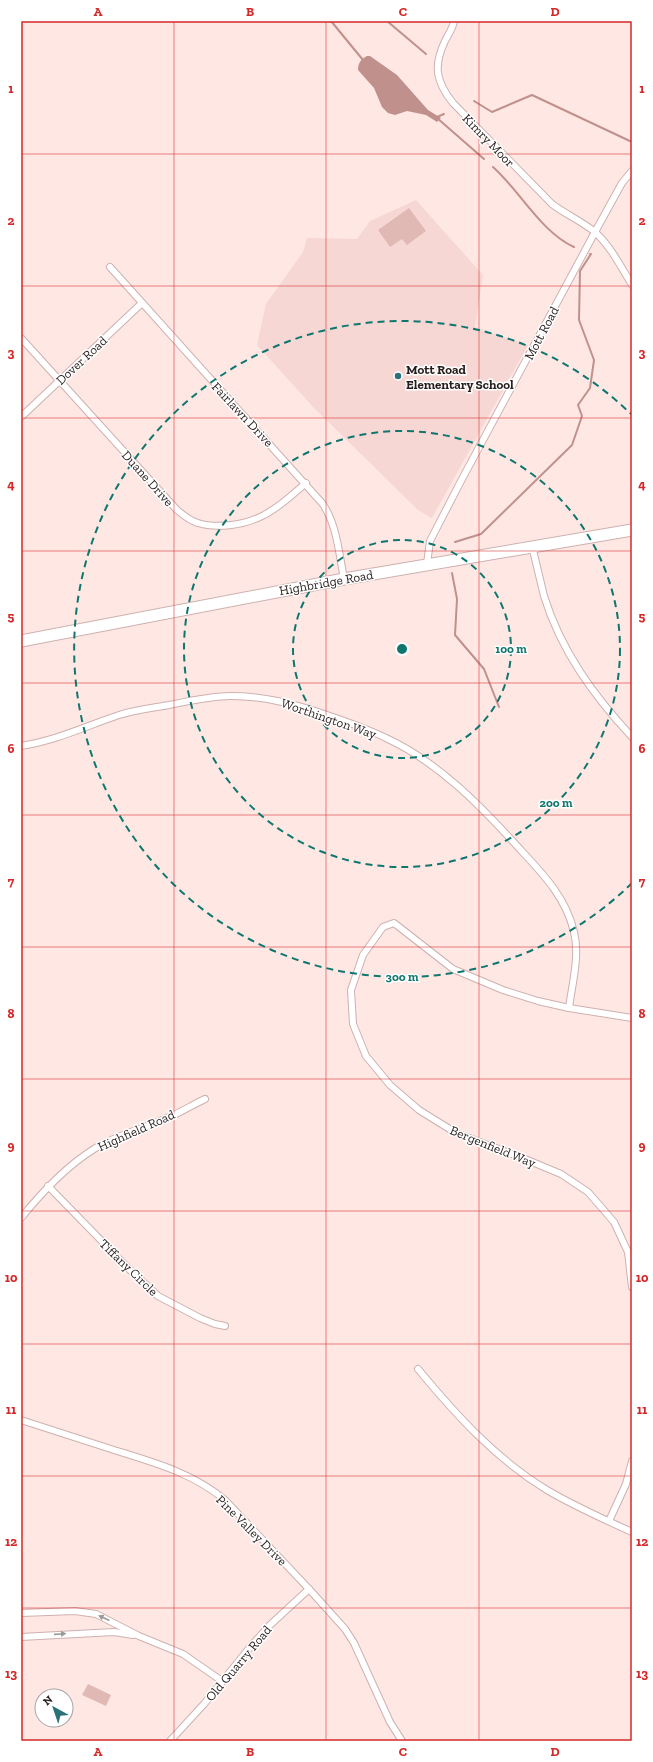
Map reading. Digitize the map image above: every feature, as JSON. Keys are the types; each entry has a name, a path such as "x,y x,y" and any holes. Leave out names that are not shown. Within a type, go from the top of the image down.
{"highway":[{"name":"Highbridge Road","path":"21,641 344,579 632,530"}],"street":[{"name":"Kimry Moor","path":"454,21 438,59 438,75 443,91 552,204 564,214 595,232 607,246 632,284"},
{"name":"Mott Road","path":"427,564 430,541 438,524 595,232 622,183 632,171"},
{"name":"Fairlawn Drive","path":"110,267 306,483 329,513 344,579"},
{"name":"Dover Road","path":"21,417 142,303"},
{"name":"Duane Drive","path":"21,338 177,510 187,518 197,523 214,526 226,525 263,516 282,504 306,483"},
{"path":"532,546 544,597 557,630 569,654 585,681 632,737"},
{"name":"Worthington Way","path":"21,746 49,740 131,712 229,696 253,696 273,699 307,708 354,724 388,738 433,766 461,789 505,832 549,881 562,899 573,927 576,948 569,1008"},
{"name":"Bergenfield Way","path":"569,1008 538,1001 503,990 452,969 394,923 383,928 363,955 351,990 353,1024 366,1056 390,1085 419,1110 456,1133 561,1174 588,1192 614,1222 628,1252 632,1287"},
{"path":"569,1008 632,1018"},
{"name":"Highfield Road","path":"21,1218 48,1186 75,1162 94,1149 109,1141 167,1118 205,1099"},
{"name":"Tiffany Circle","path":"48,1186 128,1268 158,1296 200,1318 225,1326"},
{"path":"418,1369 457,1416 482,1440 513,1466 546,1489 577,1506 632,1532"},
{"name":"Pine Valley Drive","path":"21,1420 162,1465 187,1475 211,1489 224,1500 309,1589 344,1629 354,1643 390,1722 402,1741"},
{"path":"608,1521 626,1484 632,1461"},
{"name":"Old Quarry Road","path":"170,1741 270,1625 309,1589"},
{"path":"21,1613 86,1612 106,1619 139,1636 183,1654 222,1681"},
{"path":"21,1637 114,1632 139,1636"}],"shaded area":[{"path":"367,56 370,56 397,75 428,110 441,118 437,122 426,115 407,111 395,115 388,113 382,107 374,88 358,70 360,62"},
{"name":"Mott Road Elementary School","path":"416,200 483,275 475,327 528,345 432,518 418,510 313,407 257,345 266,304 303,252 307,238 357,239 370,221"},
{"path":"409,208 426,231 407,245 402,239 390,247 378,230"},
{"path":"88,1684 111,1695 106,1706 82,1695"}],"waterway":[{"path":"331,21 363,60"},
{"path":"387,21 426,54"},
{"path":"474,101 492,112 532,95 632,142"},
{"path":"437,117 444,114"},
{"path":"437,118 484,159"},
{"path":"493,167 551,232 574,247"},
{"path":"455,542 481,534 572,445 582,416 578,405 590,388 594,360 579,320 580,271 590,254"},
{"path":"452,573 457,599 455,635 484,669 499,707"}],"place":[{"name":"Mott Road Elementary School","path":"398,376"}]}
